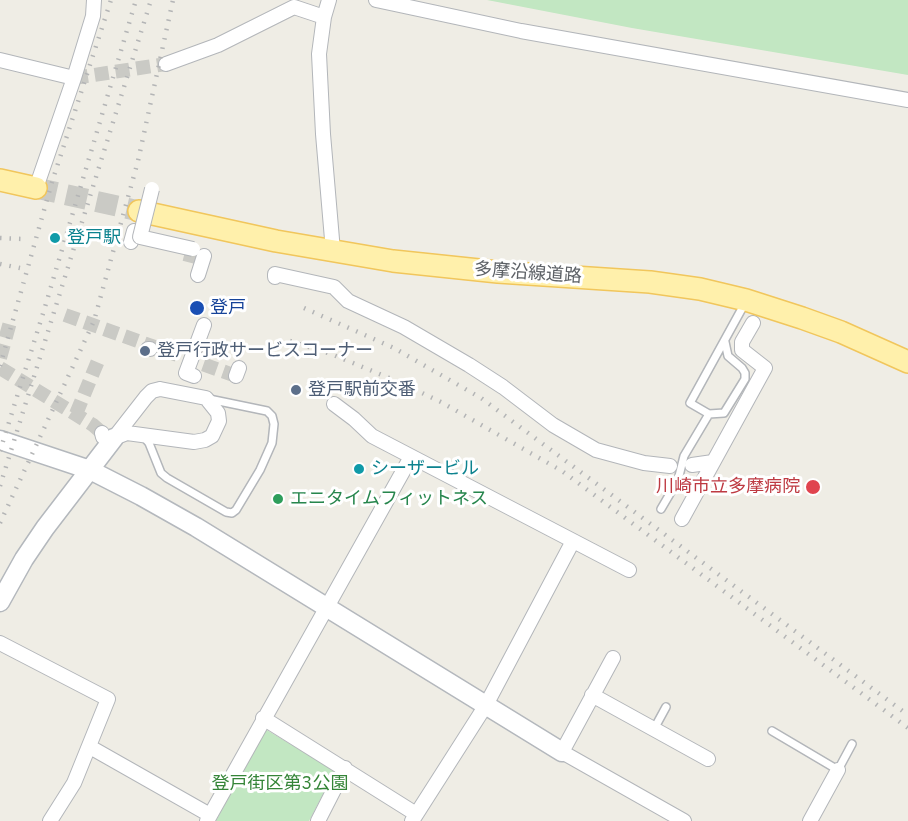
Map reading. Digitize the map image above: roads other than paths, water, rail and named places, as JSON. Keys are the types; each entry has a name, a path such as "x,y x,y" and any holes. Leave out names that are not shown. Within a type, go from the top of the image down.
{"main road":[{"path":"0,180 36,188"},
{"name":"多摩沿線道路","path":"135,228 276,241 442,267 650,282 700,290 746,300 841,332 908,362"}],"street":[{"path":"36,188 74,78 93,16 94,0"},
{"path":"329,0 324,17 319,54 333,251"},
{"path":"376,0 520,31 908,100"},
{"path":"166,64 218,45 294,7 324,17"},
{"path":"0,60 74,78"},
{"path":"152,189 140,237 198,252 198,275"},
{"path":"274,277 275,274 334,287 348,301 404,327 470,365 553,425 596,450 644,463 670,466"},
{"path":"682,519 765,368 742,350 742,342 753,323"},
{"path":"194,376 186,373 204,325"},
{"path":"2,592 45,528 90,470 106,436 152,392 160,389 206,398 218,413 219,421 212,436 205,440 184,441 138,433 106,436"},
{"path":"334,404 372,436 629,570"},
{"path":"0,440 90,470 131,490 196,527 561,752 684,821"},
{"path":"90,747 209,818 325,607 411,457"},
{"path":"692,465 713,462"},
{"path":"263,718 345,768 414,817 486,705 573,541"},
{"path":"0,642 108,699 74,783 54,820"},
{"path":"561,752 613,658"},
{"path":"592,696 708,759"},
{"path":"318,821 345,768"},
{"path":"810,821 838,770"}],"lane":[{"path":"724,340 728,356 742,368 745,378 724,413 709,414 690,402 724,340 746,300"},
{"path":"138,433 149,442 157,464 167,478 231,513 236,510 260,470 272,443 274,424 272,416 267,411 206,398"},
{"path":"661,509 678,480 684,456 709,414"},
{"path":"654,729 666,707"},
{"path":"772,731 838,770 852,744"}],"tunnel":[{"path":"74,78 166,64"},
{"path":"36,188 139,211"},
{"path":"193,249 189,264 201,267"},
{"path":"65,315 236,376"},
{"path":"0,358 10,322"},
{"path":"76,414 100,356"},
{"path":"0,368 93,425 102,433"}],"railway":[{"path":"0,366 52,182 111,0"},
{"path":"0,451 136,0"},
{"path":"0,486 151,0"},
{"path":"0,523 94,321 138,161 173,0"},
{"path":"0,238 23,239"},
{"path":"0,264 20,268"},
{"path":"304,308 394,348 481,398 908,715"},
{"path":"290,341 331,354 441,402 562,471 908,728"}],"place":[{"name":"登戸駅","path":"55,238"},
{"name":"登戸","path":"197,308"},
{"name":"登戸行政サービスコーナー","path":"145,351"},
{"name":"登戸駅前交番","path":"296,390"},
{"name":"シーザービル","path":"359,469"},
{"name":"川崎市立多摩病院","path":"813,487"},
{"name":"エニタイムフィットネス","path":"278,499"}],"park label":[{"name":"登戸街区第3公園","path":"280,784"}]}
